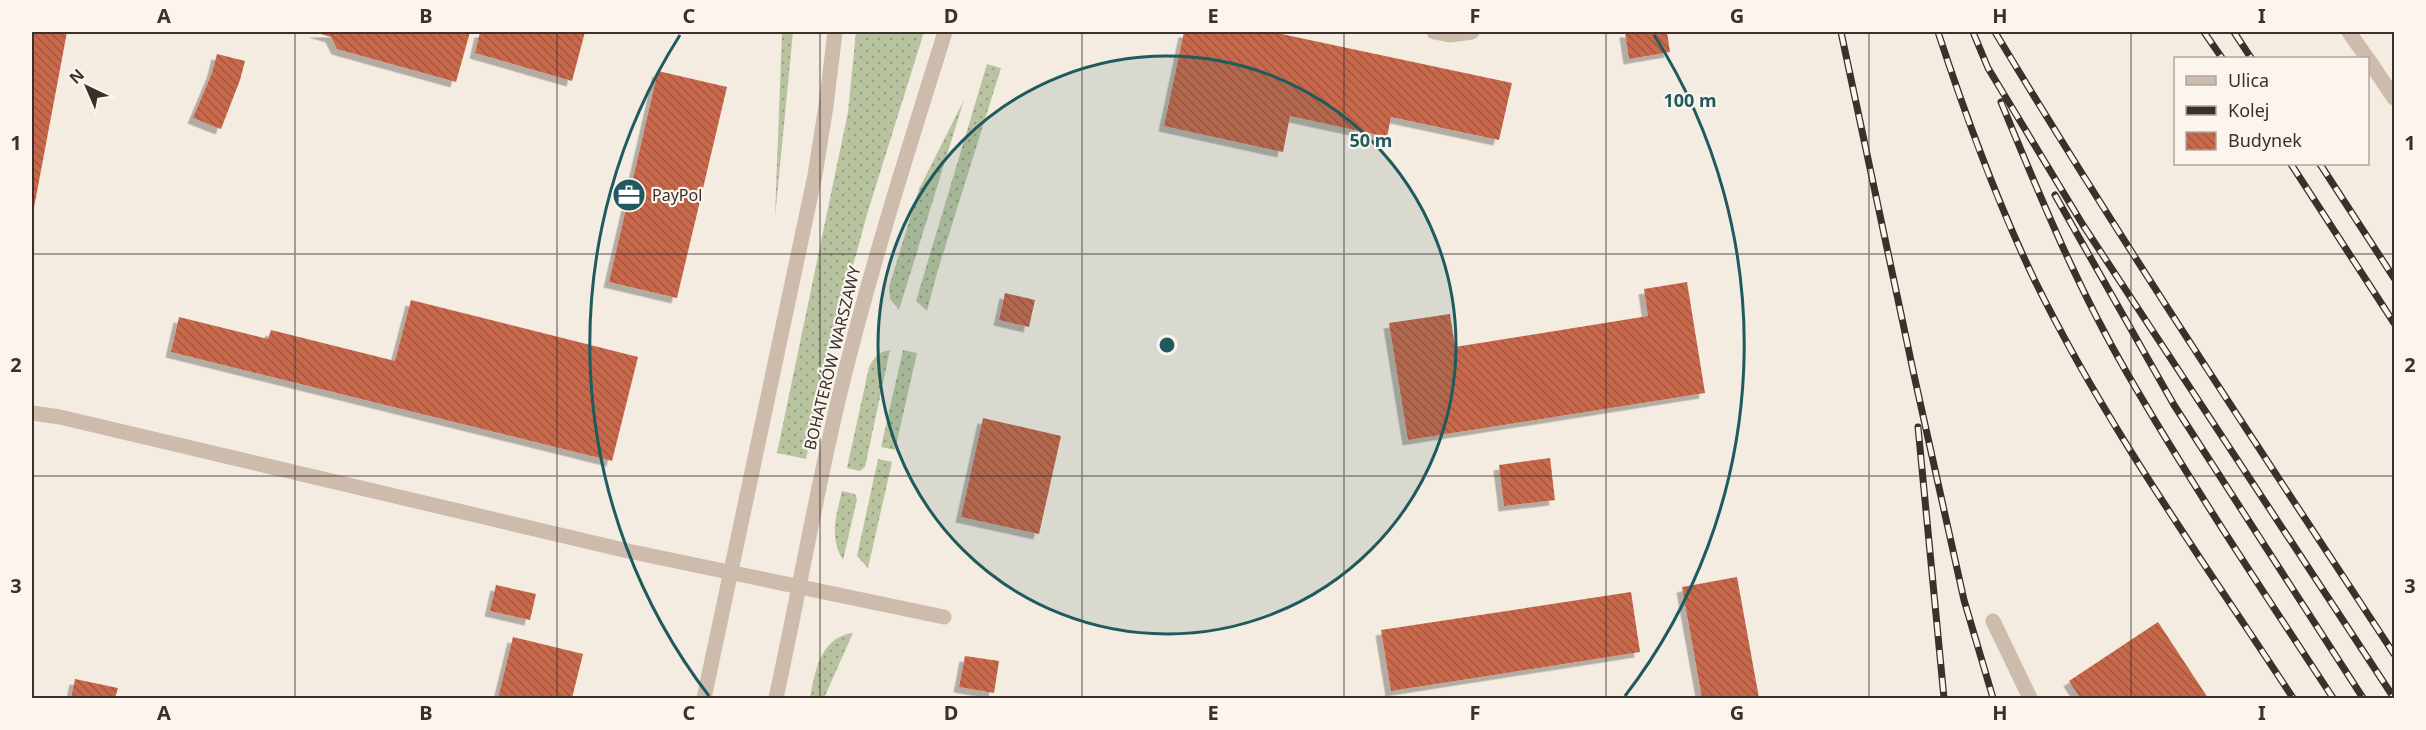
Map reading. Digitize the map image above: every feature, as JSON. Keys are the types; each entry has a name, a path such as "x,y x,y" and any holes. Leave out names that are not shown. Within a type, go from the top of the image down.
{"street":[{"path":"704,699 815,175 835,32"},
{"name":"BOHATERÓW WARSZAWY","path":"776,699 839,399 864,299 887,215 945,32"},
{"path":"1434,32 1450,35 1472,32"},
{"path":"2349,32 2366,57"},
{"path":"2369,62 2394,99"},
{"path":"32,413 60,417 628,551 944,617"},
{"path":"1994,621 2030,699"}],"green space":[{"path":"782,32 793,32 775,217"},
{"path":"856,32 924,32 868,211 832,342 806,459 777,453 848,112"},
{"path":"987,64 1001,68 927,311 916,301"},
{"path":"964,100 899,310 890,299 889,287 919,189"},
{"path":"890,350 865,467 860,471 847,468 869,367 877,355"},
{"path":"903,350 917,353 895,450 881,447"},
{"path":"878,459 892,462 868,568 857,556"},
{"path":"842,491 855,494 857,499 843,560 835,535"},
{"path":"853,633 824,698 810,698 817,667 826,648 842,636"}],"building":[{"path":"32,32 67,32 33,213 32,213"},
{"path":"314,32 470,32 456,82 337,49 331,37"},
{"path":"480,32 585,32 572,81 475,53"},
{"path":"1184,32 1272,32 1512,83 1499,140 1391,117 1387,137 1290,116 1283,152 1164,126"},
{"path":"1625,32 1667,32 1670,52 1629,59"},
{"path":"217,54 245,61 221,129 193,118 212,73"},
{"path":"658,71 727,87 677,298 609,282"},
{"path":"1687,282 1705,393 1408,440 1389,323 1450,314 1455,347 1648,316 1644,289"},
{"path":"1005,293 1035,300 1029,327 999,320"},
{"path":"411,300 638,357 612,461 171,352 179,317 268,339 271,330 395,361"},
{"path":"983,418 1061,436 1039,534 961,517"},
{"path":"1550,458 1555,500 1504,506 1499,465"},
{"path":"1737,577 1759,698 1702,698 1682,587"},
{"path":"496,585 536,594 530,620 490,611"},
{"path":"1631,592 1640,652 1391,691 1381,630"},
{"path":"2158,622 2208,698 2080,698 2069,681"},
{"path":"513,637 583,654 572,698 498,698"},
{"path":"965,656 999,661 994,693 959,687"},
{"path":"75,679 118,688 115,698 71,698"}],"railway":[{"path":"1841,32 1964,600 1993,698"},
{"path":"1938,32 1995,189 2021,251 2063,336 2158,494 2293,698"},
{"path":"1973,32 1988,68 2083,225 2394,698"},
{"path":"1995,32 2141,267 2394,654"},
{"path":"2204,32 2221,57"},
{"path":"2234,32 2250,57"},
{"path":"2001,102 2060,240 2109,340 2151,414 2202,496 2333,698"},
{"path":"2292,165 2394,323"},
{"path":"2321,165 2394,278"},
{"path":"2055,195 2174,405 2363,698"},
{"path":"1918,427 1944,698"}],"place":[{"name":"PayPol","path":"629,195"}]}
